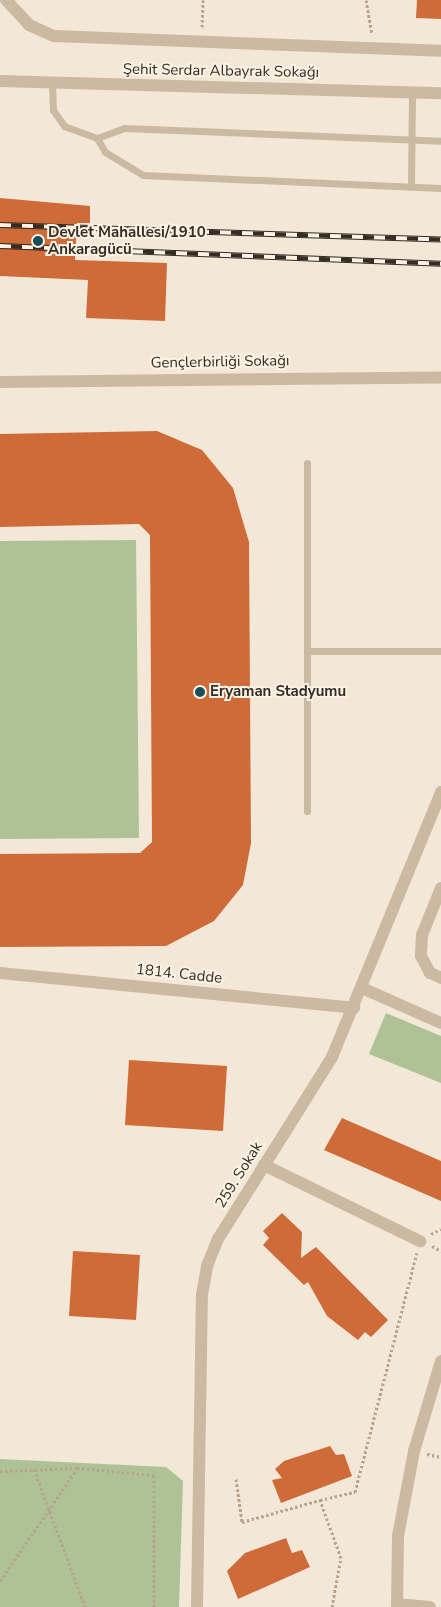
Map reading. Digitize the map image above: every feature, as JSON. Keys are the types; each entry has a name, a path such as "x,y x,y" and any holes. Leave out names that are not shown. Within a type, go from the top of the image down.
{"street":[{"path":"6,0 29,25 54,36 441,51"},
{"name":"Şehit Serdar Albayrak Sokağı","path":"0,81 441,93"},
{"name":"Gençlerbirliği Sokağı","path":"0,382 441,377"},
{"name":"259. Sokak","path":"197,1607 202,1294 218,1239 332,1056 354,1008 441,792"},
{"path":"441,888 422,935 421,956 430,973 441,978"},
{"name":"1814. Cadde","path":"0,972 354,1008"},
{"path":"362,988 441,1022"},
{"path":"264,1165 420,1240"},
{"path":"430,1607 397,1606 398,1536 414,1451 441,1361"}],"lane":[{"path":"52,83 53,110 64,126 97,138 105,152 143,175 441,188"},
{"path":"410,188 412,92"},
{"path":"97,138 124,128 441,141"},
{"path":"307,463 307,811"},
{"path":"308,650 441,651"}],"path":[{"path":"202,43 203,0"},
{"path":"366,0 375,49"},
{"path":"236,1479 242,1522 355,1492 420,1240 441,1228"},
{"path":"0,1582 77,1468"},
{"path":"0,1471 77,1468 154,1475 154,1607"},
{"path":"34,1469 50,1506 85,1607"},
{"path":"320,1500 341,1558 332,1607"}],"green space":[{"path":"136,540 139,838 0,839 0,541"},
{"path":"386,1013 441,1036 441,1083 369,1054"},
{"path":"0,1459 166,1467 183,1481 179,1607 0,1607"}],"building":[{"path":"417,0 441,0 441,19 416,18"},
{"path":"0,198 90,206 90,223 77,223 75,260 167,263 165,321 86,318 88,280 0,276"},
{"name":"Eryaman Stadyumu","path":"157,431 202,450 233,488 249,542 251,843 243,885 214,921 166,946 0,947 0,854 140,853 152,842 150,535 139,524 0,527 0,434"},
{"path":"129,1060 227,1066 223,1131 125,1125"},
{"path":"342,1118 441,1161 441,1201 324,1150"},
{"path":"282,1213 302,1232 301,1258 316,1247 388,1320 371,1337 365,1332 358,1340 327,1316 308,1282 304,1285 263,1245 269,1238 263,1231"},
{"path":"73,1251 140,1255 136,1320 69,1316"},
{"path":"330,1446 336,1455 344,1454 352,1476 281,1503 272,1480 282,1478 275,1469 284,1461"},
{"path":"286,1538 292,1553 302,1550 310,1567 238,1599 227,1571 245,1553"}],"railway":[{"path":"0,225 441,240"},
{"path":"0,246 441,264"}],"place":[{"name":"Devlet Mahallesi/1910 Ankaragücü","path":"38,241"},
{"name":"Eryaman Stadyumu","path":"200,692"}]}
